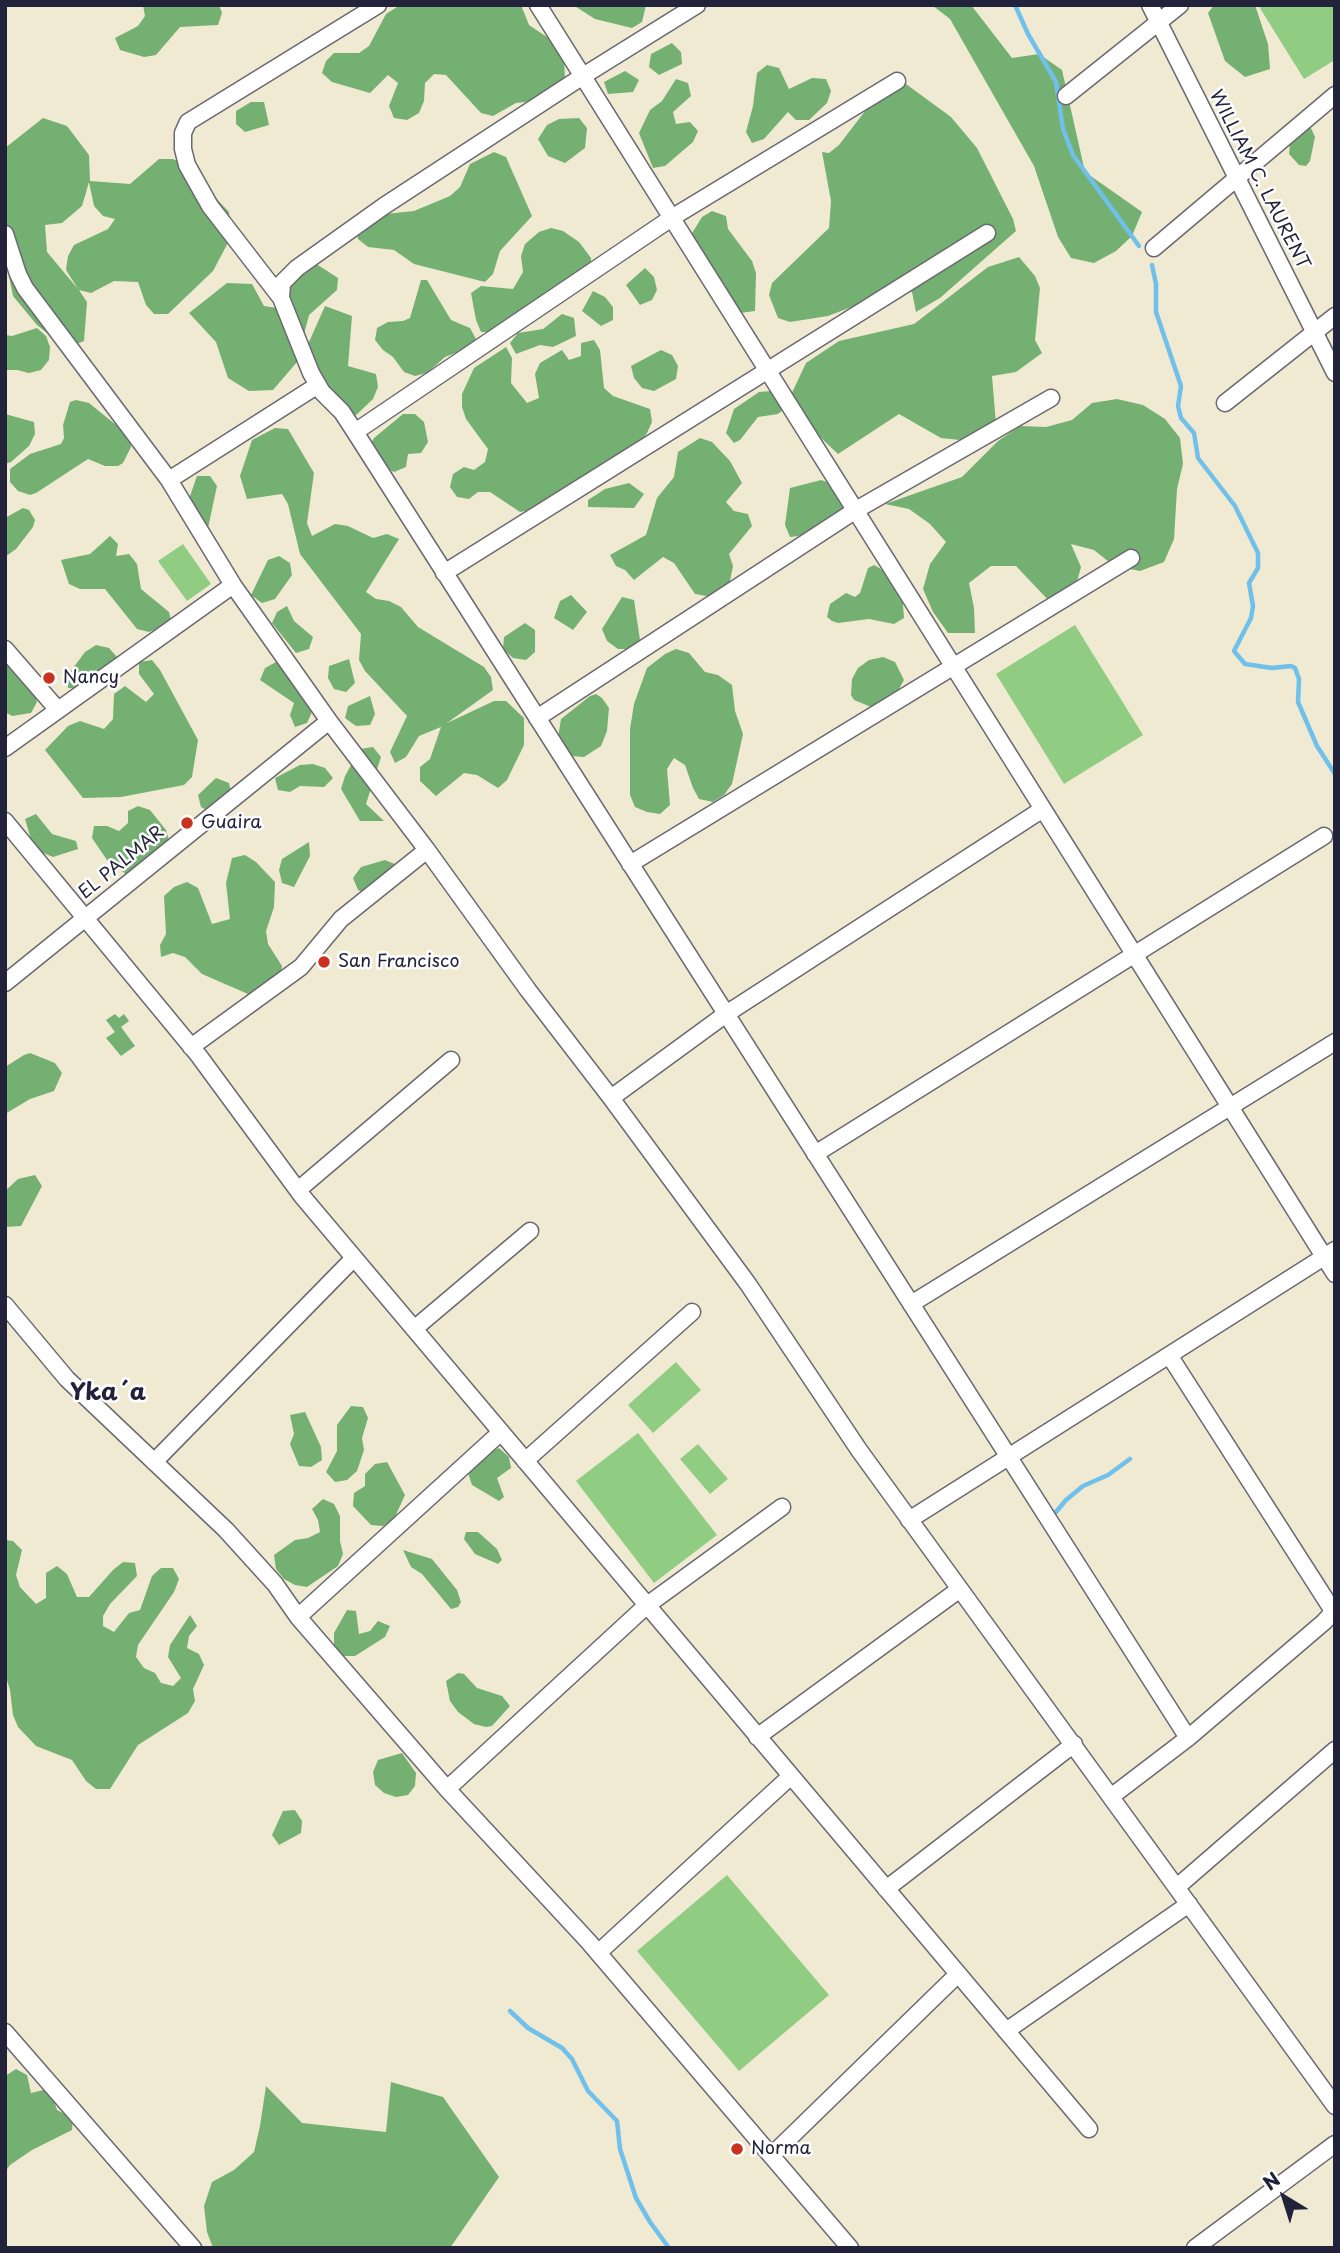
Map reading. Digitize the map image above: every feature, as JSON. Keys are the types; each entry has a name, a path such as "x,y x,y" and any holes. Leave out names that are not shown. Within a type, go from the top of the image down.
{"street":[{"path":"378,5 188,122 183,133 187,165 210,206 281,298 318,385 342,412 355,432 1188,1738"},
{"path":"538,5 1134,954 1329,1254 1335,1274"},
{"path":"281,298 282,283 297,268 384,206 697,5"},
{"name":"WILLIAM C. LAURENT","path":"1150,5 1335,373"},
{"path":"1066,96 1180,5"},
{"path":"355,432 673,217 897,81"},
{"path":"1154,248 1335,95"},
{"path":"444,573 987,233"},
{"path":"5,234 12,273 169,480 233,585 329,721 748,1284 859,1450 1335,2106"},
{"path":"1225,403 1335,317"},
{"path":"169,480 318,385"},
{"path":"537,718 856,510 1051,398"},
{"path":"630,864 1132,558"},
{"path":"5,748 233,585"},
{"path":"5,649 58,710"},
{"name":"EL PALMAR","path":"5,983 329,721"},
{"path":"611,1098 726,1014 1043,808"},
{"path":"5,821 191,1047 298,1190 354,1258 1089,2129"},
{"path":"815,1154 1324,836"},
{"path":"191,1047 302,967 341,919 427,850"},
{"path":"911,1304 1335,1042"},
{"path":"298,1190 451,1060"},
{"path":"414,1329 530,1231"},
{"path":"909,1520 1329,1254"},
{"path":"154,1462 354,1258"},
{"path":"5,1305 67,1378 226,1531 275,1584 298,1617 447,1789 598,1953 850,2248"},
{"path":"525,1461 692,1312"},
{"path":"1112,1796 1188,1738 1324,1622 1334,1610 1169,1355"},
{"path":"298,1617 501,1432"},
{"path":"447,1789 646,1606 782,1507"},
{"path":"757,1737 960,1589"},
{"path":"886,1889 1074,1744"},
{"path":"1177,1887 1335,1750"},
{"path":"598,1953 791,1776"},
{"path":"1006,2031 1189,1904"},
{"path":"772,2155 958,1974"},
{"path":"5,2032 193,2248"},
{"path":"1195,2248 1335,2144"}],"green space":[{"path":"143,5 219,5 222,13 218,25 180,27 156,55 144,57 120,50 115,38 138,26 145,16"},
{"path":"521,5 529,25 550,39 564,59 565,79 543,100 516,103 493,116 481,113 446,75 434,74 425,83 424,101 419,113 407,120 394,118 389,106 398,83 388,75 370,93 332,82 322,73 326,61 334,53 359,53 369,46 386,14 397,7"},
{"path":"573,5 646,5 642,22 632,28 595,19"},
{"path":"932,5 971,5 1012,58 1039,54 1062,70 1085,172 1142,212 1132,236 1116,251 1094,263 1071,258 1058,237 1034,166 950,19"},
{"path":"1214,5 1255,5 1268,44 1270,69 1245,77 1225,61 1208,13"},
{"path":"1258,5 1332,5 1335,9 1335,60 1304,79"},
{"path":"672,43 681,52 682,64 659,75 649,67 651,54"},
{"path":"767,65 779,68 789,89 812,78 826,79 831,91 827,103 809,120 796,120 788,112 764,139 752,143 746,132 753,106 757,73"},
{"path":"625,71 639,80 633,92 608,94 604,82"},
{"path":"676,79 688,83 691,96 673,112 676,124 690,122 698,131 693,142 665,166 653,168 639,133 650,110 662,101"},
{"path":"906,84 951,117 977,148 1013,219 1016,231 940,298 916,312 912,292 899,289 828,316 790,322 778,318 769,295 772,283 829,228 831,201 822,152 829,153 839,145 872,102 894,86"},
{"path":"251,102 264,102 269,125 245,132 236,124 236,111"},
{"path":"43,118 67,126 89,155 90,181 130,184 159,159 173,159 185,165 229,212 231,237 213,271 168,314 154,314 146,305 138,282 114,281 91,293 79,290 87,302 84,341 72,346 37,325 13,296 5,256 5,148","holes":["89,182 94,206 103,216 115,219 108,229 74,245 68,256 66,270 78,289 47,252 45,225 62,223 82,206"]},
{"path":"579,118 587,128 585,148 565,163 548,156 538,139 547,125 559,119"},
{"path":"1310,126 1315,137 1310,161 1306,166 1299,165 1289,154 1291,131"},
{"path":"494,152 506,157 532,216 500,251 493,274 485,282 414,264 394,250 368,247 358,239 357,232 376,215 414,211 450,196 460,187 470,164"},
{"path":"712,211 726,216 728,229 752,261 756,273 755,311 740,313 689,238 702,217"},
{"path":"551,228 563,231 579,242 591,258 591,265 495,332 481,332 471,293 481,286 513,289 523,272 521,256 525,244 539,232"},
{"path":"1019,257 1035,276 1040,288 1035,340 1042,353 1016,372 992,376 996,424 979,442 941,438 899,414 838,454 801,419 790,397 806,363 839,341 914,324 988,267"},
{"path":"318,265 338,278 337,290 309,315 297,362 273,390 249,391 228,378 216,342 189,313 227,283 252,284 264,306 277,308 281,296 305,269"},
{"path":"645,268 654,277 657,290 652,300 640,305 626,285"},
{"path":"421,280 427,280 451,320 470,328 476,339 468,348 445,357 427,373 415,376 404,372 375,340 377,328 388,322 410,318"},
{"path":"593,291 605,297 613,307 613,320 601,326 582,311"},
{"path":"325,306 352,316 348,366 376,374 378,387 373,399 353,418 327,390 305,351"},
{"path":"562,314 574,318 576,336 553,347 540,345 516,354 510,343 518,333 543,329"},
{"path":"37,328 46,336 50,347 49,360 41,370 29,373 5,370 5,335 12,336"},
{"path":"594,340 600,350 604,388 613,396 650,409 652,422 647,433 624,464 557,505 520,512 490,492 478,492 469,499 457,497 450,487 453,474 464,467 474,470 485,462 488,449 466,419 462,407 462,394 474,368 506,347 512,358 511,383 527,403 539,398 535,374 540,363 562,350 569,360 581,356 581,343"},
{"path":"661,350 672,355 678,366 676,379 654,391 642,388 634,378 631,366"},
{"path":"759,392 777,393 783,410 778,414 758,417 740,440 734,443 726,433 734,409"},
{"path":"1117,399 1143,405 1165,419 1180,438 1183,464 1177,489 1174,539 1164,562 1140,571 1114,566 1094,550 1071,544 1081,567 1074,592 1052,604 1016,566 991,566 969,583 975,633 948,633 933,612 923,589 930,564 946,542 930,524 909,509 885,504 962,477 998,441 1020,426 1046,427 1072,420 1092,403"},
{"path":"76,400 89,403 121,429 130,440 131,447 123,463 118,466 105,466 88,459 36,493 30,495 18,491 10,482 10,469 30,454 61,444 70,402"},
{"path":"5,414 34,422 35,434 29,446 5,464"},
{"path":"403,414 415,414 424,422 428,442 421,453 408,454 406,467 394,472 371,461 368,449 374,438"},
{"path":"275,428 288,429 314,473 307,523 312,536 335,524 348,526 373,538 387,534 399,539 366,592 376,599 401,607 418,627 484,667 491,677 493,690 447,723 494,701 506,701 524,718 524,745 507,780 498,788 477,775 464,773 436,796 420,781 420,767 430,759 441,727 419,736 406,757 395,763 390,752 407,716 365,671 359,660 361,634 300,554 288,504 282,494 247,499 240,476 252,440"},
{"path":"700,438 712,442 730,461 742,483 726,502 734,511 748,514 752,526 729,554 733,566 728,591 718,598 695,594 674,563 663,557 634,580 625,570 616,566 610,555 646,535 657,498 674,477 678,452"},
{"path":"197,476 210,476 217,486 208,528 196,522 189,499"},
{"path":"821,480 833,484 845,507 844,511 827,533 790,537 785,525 790,488"},
{"path":"629,483 644,494 634,508 588,507 588,500 605,489"},
{"path":"23,508 29,510 35,520 33,527 16,549 5,557 5,518"},
{"path":"110,536 118,544 116,556 129,554 137,564 141,589 169,612 172,624 149,632 137,629 105,589 80,589 69,584 61,560 90,554"},
{"path":"183,544 211,584 187,601 158,561"},
{"path":"279,556 290,563 292,575 275,599 262,603 251,595 268,560"},
{"path":"874,565 891,575 902,592 904,618 894,624 869,619 838,623 827,617 830,604 846,593 855,597 860,593 868,568"},
{"path":"571,595 587,612 573,630 554,618 560,601"},
{"path":"622,597 634,600 640,640 631,649 618,649 607,641 602,629"},
{"path":"287,606 294,621 313,637 309,649 296,653 272,623 277,612"},
{"path":"525,623 535,630 535,652 526,660 513,658 503,649 504,637"},
{"path":"1075,625 1143,735 1064,784 996,674"},
{"path":"96,645 109,648 117,657 112,669 80,689 68,688 67,676 85,652"},
{"path":"676,649 689,653 705,672 718,675 732,685 735,711 743,734 732,784 724,795 713,802 699,799 685,765 674,758 667,769 670,805 660,814 635,807 630,795 630,729 634,704 647,668"},
{"path":"5,655 26,665 37,702 31,713 12,716 5,712"},
{"path":"883,657 895,662 904,680 895,696 871,707 854,700 851,695 852,679 858,668 869,660"},
{"path":"349,659 355,683 346,692 334,689 328,678 329,666"},
{"path":"152,660 198,740 192,777 184,785 121,797 83,798 45,750 68,726 80,721 104,729 113,719 114,694 125,686 146,702 154,694 139,674 139,662"},
{"path":"276,662 288,667 310,698 312,712 307,723 295,727 290,715 294,703 260,680 265,668"},
{"path":"596,694 609,708 607,731 601,746 584,757 571,756 557,744 561,719"},
{"path":"370,696 375,714 370,725 356,726 345,718 348,706"},
{"path":"373,747 381,757 366,804 384,821 360,821 341,789 360,749"},
{"path":"313,764 325,768 333,778 324,787 300,786 290,792 278,790 275,778 300,765"},
{"path":"216,778 229,783 234,807 212,813 201,807 198,795"},
{"path":"138,806 150,810 166,830 173,854 151,868 126,874 107,860 92,838 94,826 107,826 119,831 128,823 128,811"},
{"path":"36,814 52,834 76,841 78,849 53,857 41,852 32,843 25,819"},
{"path":"309,842 310,856 294,887 282,883 279,870 282,859"},
{"path":"245,855 256,862 275,882 274,907 266,931 268,944 282,966 280,978 260,992 248,994 202,974 185,957 173,953 161,957 160,945 166,934 164,896 174,887 187,882 198,888 212,924 230,919 226,883 232,858"},
{"path":"385,860 402,867 363,892 358,890 353,878 361,867"},
{"path":"115,1014 119,1018 124,1014 129,1021 121,1027 135,1046 121,1056 106,1038 115,1032 106,1020"},
{"path":"30,1053 55,1063 62,1073 54,1091 30,1099 5,1114 5,1067"},
{"path":"35,1175 42,1186 21,1226 5,1227 5,1191 18,1179"},
{"path":"676,1362 701,1390 653,1433 628,1405"},
{"path":"351,1406 363,1407 368,1418 362,1438 364,1450 357,1471 347,1480 335,1482 326,1472 337,1451 337,1425"},
{"path":"305,1412 321,1447 322,1460 311,1467 299,1466 290,1444 294,1434 290,1415"},
{"path":"638,1433 717,1535 654,1583 576,1481"},
{"path":"698,1444 728,1479 710,1494 680,1459"},
{"path":"499,1448 509,1457 511,1468 497,1478 504,1497 499,1501 472,1485 468,1473 473,1460"},
{"path":"387,1462 405,1495 394,1519 383,1526 371,1525 353,1506 354,1493 365,1486 365,1474 375,1464"},
{"path":"323,1499 334,1504 340,1516 343,1554 338,1566 307,1587 295,1585 284,1579 276,1569 274,1555 295,1540 320,1532 312,1509"},
{"path":"466,1532 478,1532 497,1549 502,1560 498,1564 475,1554 464,1539"},
{"path":"5,1540 13,1541 22,1550 16,1575 20,1587 36,1604 46,1598 46,1573 57,1566 67,1574 77,1597 89,1597 123,1562 135,1563 137,1576 110,1604 103,1616 103,1626 114,1632 129,1613 140,1610 152,1576 161,1568 173,1568 179,1579 174,1592 138,1645 136,1657 144,1668 155,1673 161,1683 173,1686 181,1678 168,1657 170,1645 190,1615 197,1626 189,1636 187,1648 199,1654 204,1665 193,1689 195,1701 188,1713 138,1745 110,1789 96,1789 86,1781 72,1760 36,1746 18,1727 5,1674"},
{"path":"403,1550 432,1559 457,1590 461,1602 458,1607 451,1609 422,1574 411,1567"},
{"path":"347,1610 356,1611 359,1634 370,1631 378,1621 390,1626 385,1637 355,1656 343,1656 334,1647 334,1633"},
{"path":"458,1673 464,1674 477,1688 502,1696 510,1706 492,1726 474,1724 458,1712 450,1701 446,1681"},
{"path":"402,1753 416,1773 415,1786 408,1795 396,1797 384,1793 375,1785 373,1772 378,1760"},
{"path":"295,1810 302,1821 301,1833 279,1845 272,1835 283,1811"},
{"path":"727,1875 829,1995 739,2071 637,1951"},
{"path":"16,2069 27,2075 31,2093 43,2090 49,2093 57,2110 73,2118 72,2130 32,2150 10,2165 5,2172 5,2076"},
{"path":"391,2082 443,2097 499,2177 450,2248 213,2248 207,2232 204,2206 212,2182 234,2170 254,2152 266,2086 302,2123 386,2132"}],"waterway":[{"path":"1015,5 1028,34 1056,82 1063,129 1073,155 1139,246"},
{"path":"1152,265 1156,284 1156,312 1181,386 1178,406 1181,418 1194,433 1198,458 1235,506 1258,553 1258,568 1249,583 1253,606 1251,618 1234,651 1245,664 1295,668 1299,679 1298,702 1317,746 1335,774"},
{"path":"1056,1512 1083,1486 1108,1475 1130,1459"},
{"path":"510,2011 528,2028 562,2048 572,2059 588,2091 617,2121 620,2149 636,2198 669,2248"}],"place":[{"name":"Nancy","path":"49,678"},
{"name":"Guaira","path":"187,823"},
{"name":"San Francisco","path":"324,962"},
{"name":"Norma","path":"737,2149"}],"district":[{"name":"Yka´a","path":"108,1393"}]}
